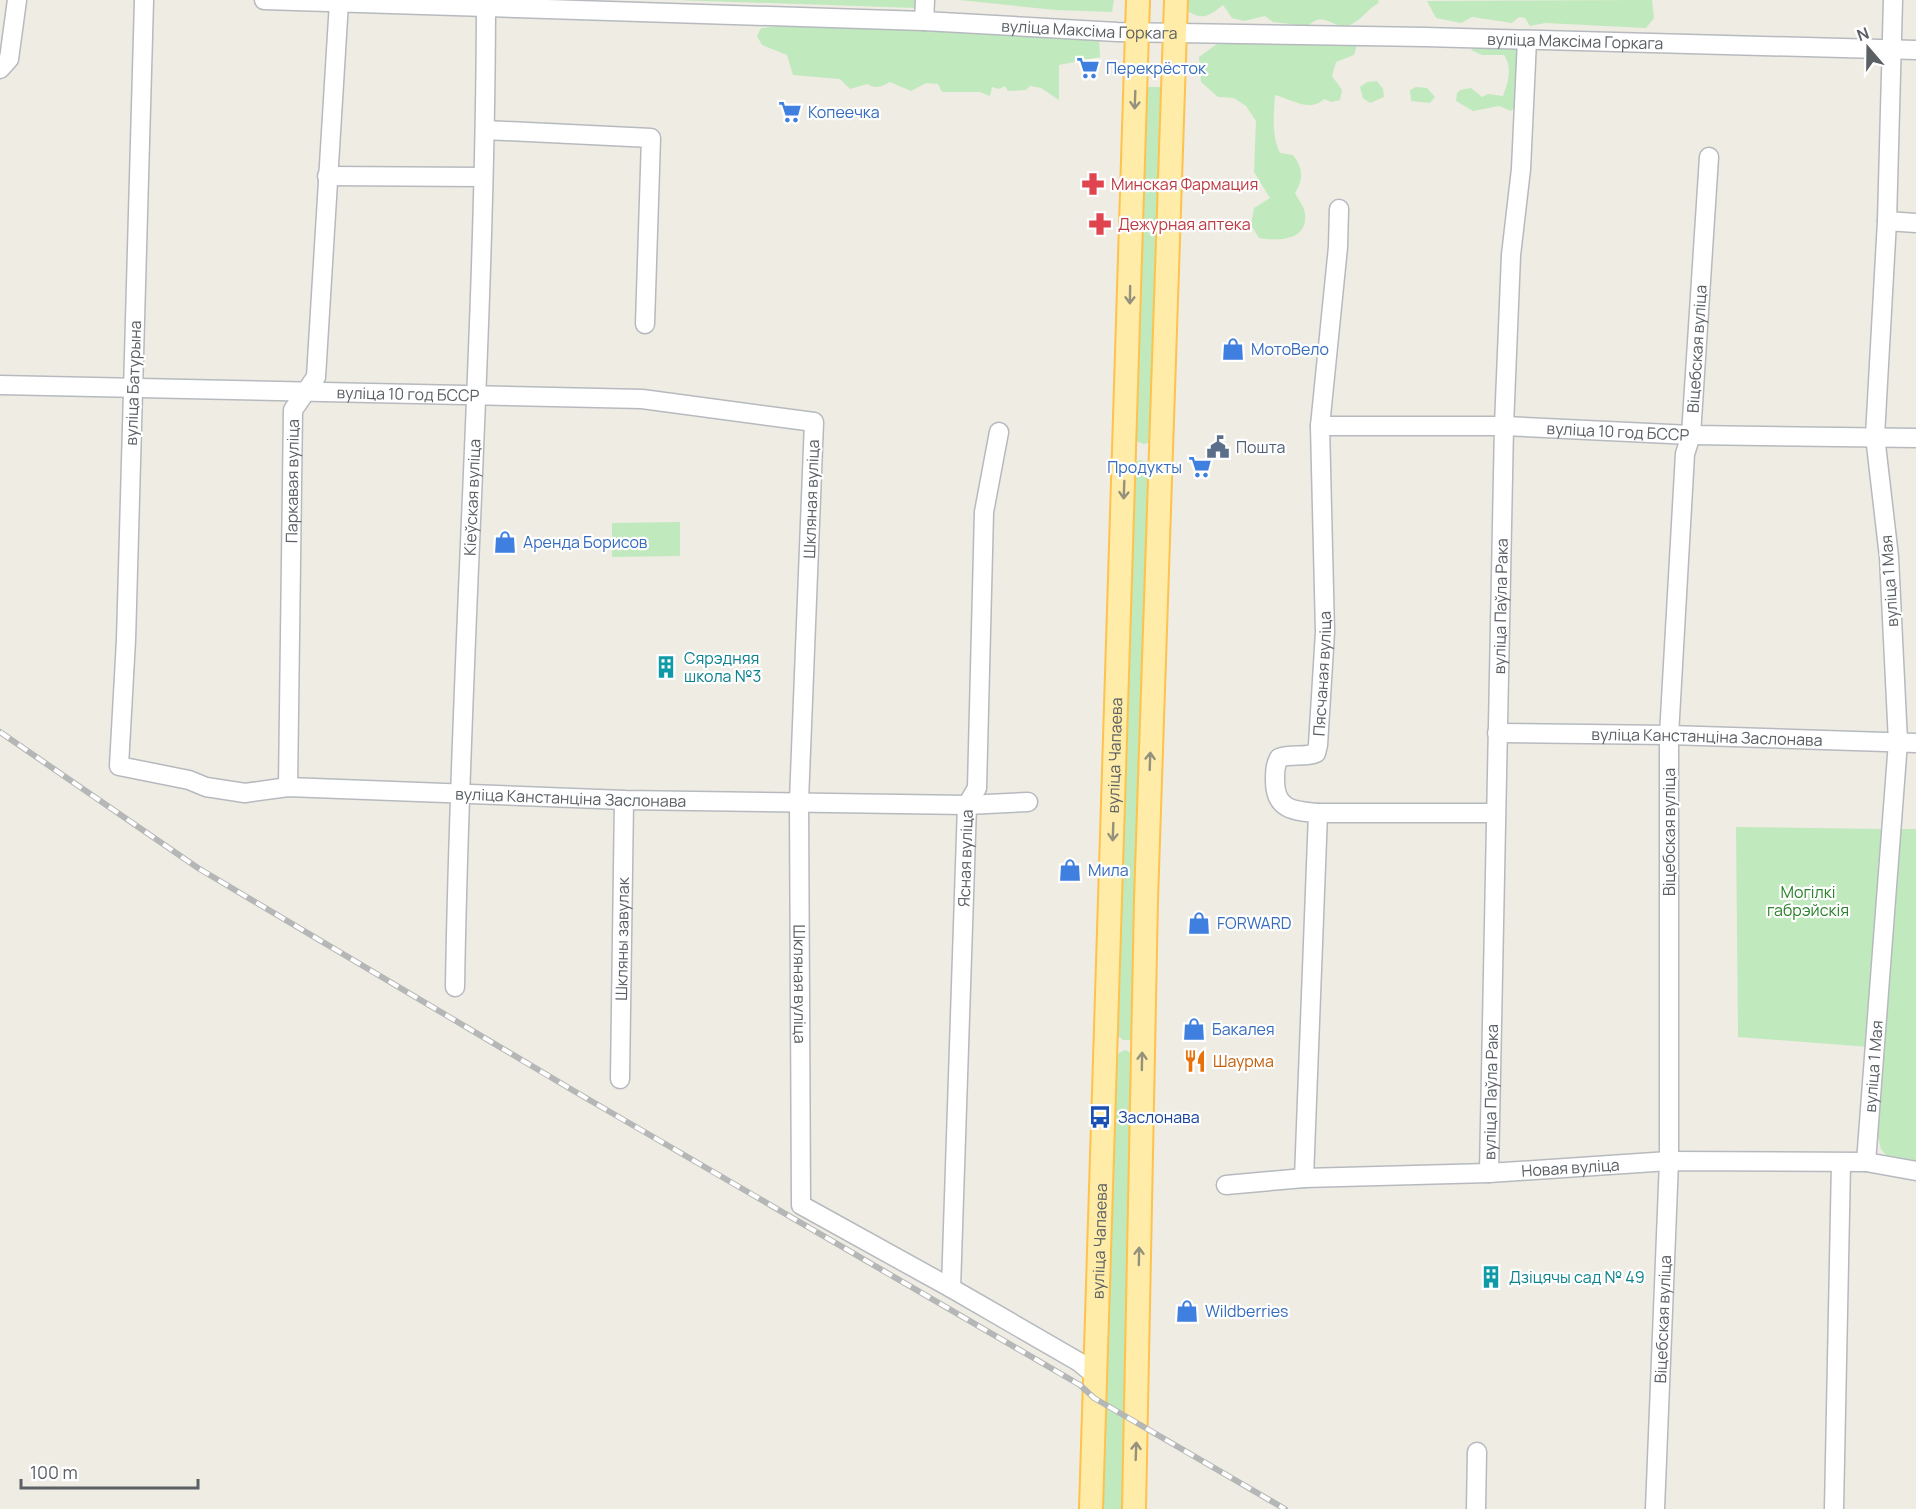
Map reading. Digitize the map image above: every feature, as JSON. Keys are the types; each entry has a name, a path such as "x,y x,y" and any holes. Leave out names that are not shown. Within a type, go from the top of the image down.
{"main road":[{"name":"вуліца Чапаева","path":"1091,1509 1138,0"},
{"path":"1134,1509 1146,900 1159,453 1176,0"},
{"path":"1125,452 1159,453"}],"street":[{"path":"0,69 9,59 16,0"},
{"name":"вуліца Батурына","path":"119,766 126,640 144,0"},
{"name":"вуліца Максіма Горкага","path":"264,0 924,21 1138,32 1916,50"},
{"path":"924,21 926,0"},
{"name":"вуліца 1 Мая","path":"1866,1162 1907,743 1875,436 1887,221 1893,0"},
{"name":"Паркавая вуліца","path":"288,787 293,410 316,377 339,2"},
{"name":"Кіеўская вуліца","path":"455,987 458,795 485,130 486,8"},
{"name":"вуліца Паўла Рака","path":"1489,1173 1504,426 1511,255 1521,169 1527,40"},
{"path":"485,130 651,138 645,324"},
{"name":"Віцебская вуліца","path":"1655,1509 1669,1161 1669,735 1684,465 1691,435 1709,157"},
{"path":"327,176 483,177"},
{"name":"Пясчаная вуліца","path":"1318,813 1291,810 1279,803 1275,792 1275,766 1279,758 1287,755 1308,756 1316,753 1318,745 1325,633 1320,426 1338,247 1339,209"},
{"path":"1887,221 1916,223"},
{"name":"вуліца 10 год БССР","path":"0,385 474,398 642,399 814,422"},
{"name":"Шкляная вуліца","path":"814,422 799,801 801,1205 1079,1362 1096,1376"},
{"name":"вуліца 10 год БССР","path":"1320,426 1504,426 1691,435 1916,438"},
{"name":"Ясная вуліца","path":"951,1288 967,806 977,788 984,512 999,432"},
{"name":"вуліца Канстанціна Заслонава","path":"1497,733 1669,735 1907,743"},
{"name":"вуліца Канстанціна Заслонава","path":"119,766 189,780 206,787 245,793 288,787 624,800 799,801 967,806 1028,802"},
{"name":"Шкляны завулак","path":"620,1079 624,800"},
{"path":"1304,1178 1318,813 1495,813"},
{"name":"Новая вуліца","path":"1226,1185 1304,1178 1489,1173 1669,1161 1866,1162 1916,1171"},
{"path":"1834,1509 1841,1163"},
{"path":"1476,1509 1477,1452"}],"green space":[{"path":"676,0 917,0 916,8"},
{"path":"959,0 1114,0 1112,12 1056,10"},
{"path":"1188,0 1378,0 1379,3 1349,25 1343,26 1326,20 1318,20 1308,26 1273,22 1265,16 1244,21 1232,18 1223,5 1211,14 1199,16 1189,12"},
{"path":"1652,0 1654,18 1646,28 1545,23 1530,26 1525,18 1519,17 1512,23 1472,17 1461,23 1436,18 1427,1"},
{"path":"788,25 1099,37 1100,57 1059,65 1059,100 1041,88 1030,86 1026,90 1008,91 1005,86 999,89 992,87 990,96 980,92 942,92 938,84 926,83 911,91 890,82 879,87 867,84 850,89 840,79 793,75 787,55 762,45 757,36 761,28"},
{"path":"1324,39 1357,45 1354,55 1336,62 1332,76 1342,90 1340,100 1331,102 1324,99 1319,103 1307,105 1275,95 1275,139 1280,153 1293,155 1299,164 1301,178 1295,193 1305,212 1305,223 1296,235 1290,238 1259,238 1251,225 1254,208 1270,198 1254,172 1256,121 1246,106 1234,98 1218,97 1201,82 1199,57 1221,41"},
{"path":"1506,43 1518,50 1519,104 1511,111 1499,106 1473,111 1456,101 1460,90 1471,88 1482,97 1488,94 1503,96 1509,70 1504,55 1482,55 1471,50 1476,45"},
{"path":"1377,81 1383,89 1384,97 1370,103 1363,98 1360,87 1367,82"},
{"path":"1144,87 1166,87 1152,442 1144,444 1133,440"},
{"path":"1416,87 1427,88 1435,97 1430,103 1411,101 1410,90"},
{"path":"1140,460 1152,463 1133,1040 1123,1040 1116,1034 1133,464"},
{"path":"680,522 680,556 612,557 612,523"},
{"name":"Могілкі габрэйскія","path":"1736,827 1883,829 1870,1047 1738,1037"},
{"path":"1897,829 1916,829 1916,1161 1887,1156 1881,1149 1877,1133"},
{"path":"1125,1050 1133,1054 1123,1509 1098,1509 1115,1055"}],"railway":[{"path":"0,732 198,868 574,1091 1080,1385 1094,1398 1285,1509"}],"place":[{"name":"Перекрёсток","path":"1088,68"},
{"name":"Копеечка","path":"790,112"},
{"name":"Минская Фармация","path":"1093,184"},
{"name":"Дежурная аптека","path":"1100,224"},
{"name":"МотоВело","path":"1233,349"},
{"name":"Пошта","path":"1218,447"},
{"name":"Продукты","path":"1200,467"},
{"name":"Аренда Борисов","path":"505,542"},
{"name":"Сярэдняя школа №3","path":"666,667"},
{"name":"Мила","path":"1070,870"},
{"name":"FORWARD","path":"1199,923"},
{"name":"Бакалея","path":"1194,1029"},
{"name":"Шаурма","path":"1195,1061"},
{"name":"Заслонава","path":"1100,1117"},
{"name":"Дзіцячы сад № 49","path":"1491,1277"},
{"name":"Wildberries","path":"1187,1311"}]}
